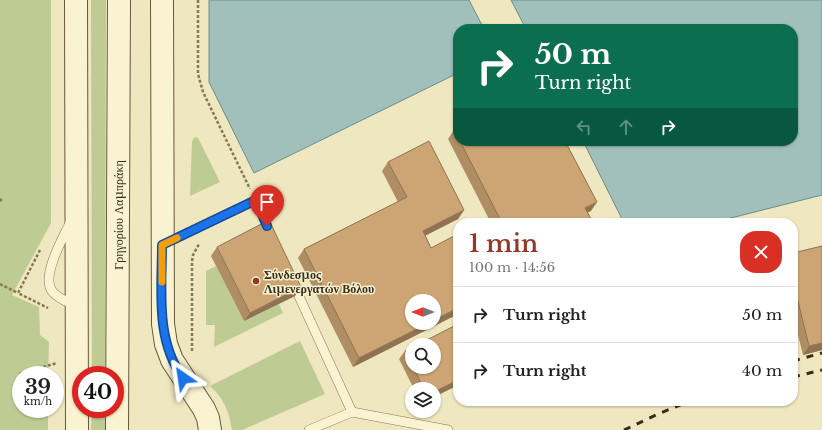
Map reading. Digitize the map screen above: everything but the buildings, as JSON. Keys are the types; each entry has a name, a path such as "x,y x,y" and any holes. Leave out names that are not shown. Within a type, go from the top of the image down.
{"main road":[{"path":"76,0 77,430"},
{"name":"Γρηγορίου Λαμπράκη","path":"117,430 119,0"},
{"path":"162,0 162,313 166,344 175,367 204,409 208,418 210,430"}],"lane":[{"path":"162,245 256,200 274,241"},
{"path":"287,269 352,412"},
{"path":"309,430 352,412 448,430"}],"path":[{"path":"18,293 42,246"},
{"path":"0,284 50,310"},
{"path":"48,366 63,362"}],"green space":[{"path":"0,0 51,0 51,223 12,295 39,307 40,335 49,342 48,366 12,366 12,418 48,418 48,430 0,430"},
{"path":"91,0 106,0 105,366 92,366"},
{"path":"195,137 198,138 220,182 190,196 192,141"},
{"path":"216,266 244,321 279,304 283,313 214,347 215,325 206,325 206,271"},
{"path":"300,341 325,394 242,430 232,430 229,417 222,400 210,386"},
{"path":"92,418 105,418 105,430 91,430"}],"water":[{"path":"209,0 469,0 481,24 453,24 453,75 254,173 209,82"},
{"path":"511,0 822,0 822,195 731,218 622,218 586,146 798,146 798,24 523,24"}],"railway":[{"path":"798,360 822,353"},
{"path":"798,376 822,370"},
{"path":"624,430 678,406"}],"slow traffic":[{"path":"162,282 162,245 177,238"}],"place":[{"name":"Σύνδεσμος Λιμενεργατών Βόλου","path":"256,281"}],"route":[{"path":"183,378 172,360 166,344 162,324 162,245 256,200 267,226"}]}
